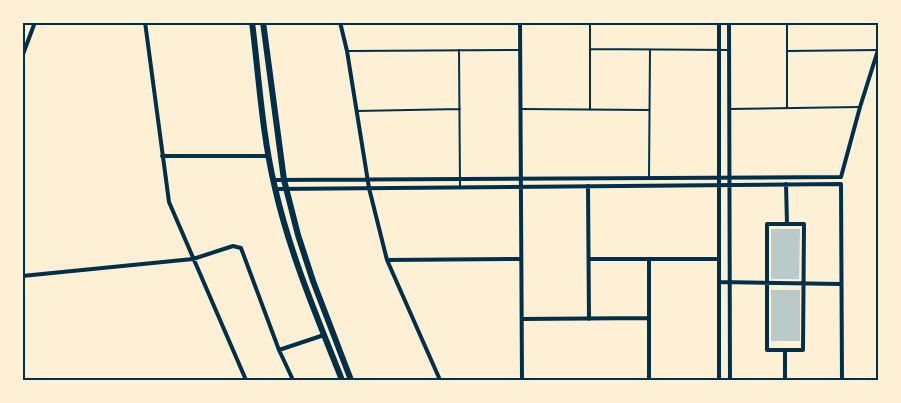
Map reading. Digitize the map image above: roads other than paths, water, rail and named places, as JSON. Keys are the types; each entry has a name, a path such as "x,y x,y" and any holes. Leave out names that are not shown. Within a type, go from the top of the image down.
{"highway":[{"path":"252,22 268,156 275,189 297,264 342,380"},
{"path":"263,22 286,189 313,281 351,380"}],"street":[{"path":"22,57 35,22"},
{"path":"145,22 169,202 246,380"},
{"path":"340,22 347,51 369,188 387,260 440,380"},
{"path":"520,22 522,380"},
{"path":"719,22 719,380"},
{"path":"729,22 730,380"},
{"path":"842,380 841,177 878,50"},
{"path":"162,156 268,156"},
{"path":"786,177 787,224"},
{"path":"273,180 841,177"},
{"path":"275,189 841,184"},
{"path":"588,186 589,319"},
{"path":"767,224 804,224 804,350 767,350 767,283 767,224"},
{"path":"22,276 193,259 232,246 241,248 279,350 293,380"},
{"path":"589,259 719,259"},
{"path":"649,259 649,380"},
{"path":"387,260 521,260"},
{"path":"719,282 841,284"},
{"path":"522,319 649,318"},
{"path":"279,350 324,335"},
{"path":"785,350 785,380"}],"lane":[{"path":"590,22 590,110"},
{"path":"787,22 787,108"},
{"path":"590,49 730,50"},
{"path":"649,178 650,49"},
{"path":"459,50 460,187"},
{"path":"347,51 520,50"},
{"path":"787,51 878,50"},
{"path":"729,109 860,107"},
{"path":"357,111 460,109"},
{"path":"521,109 649,110"}]}
